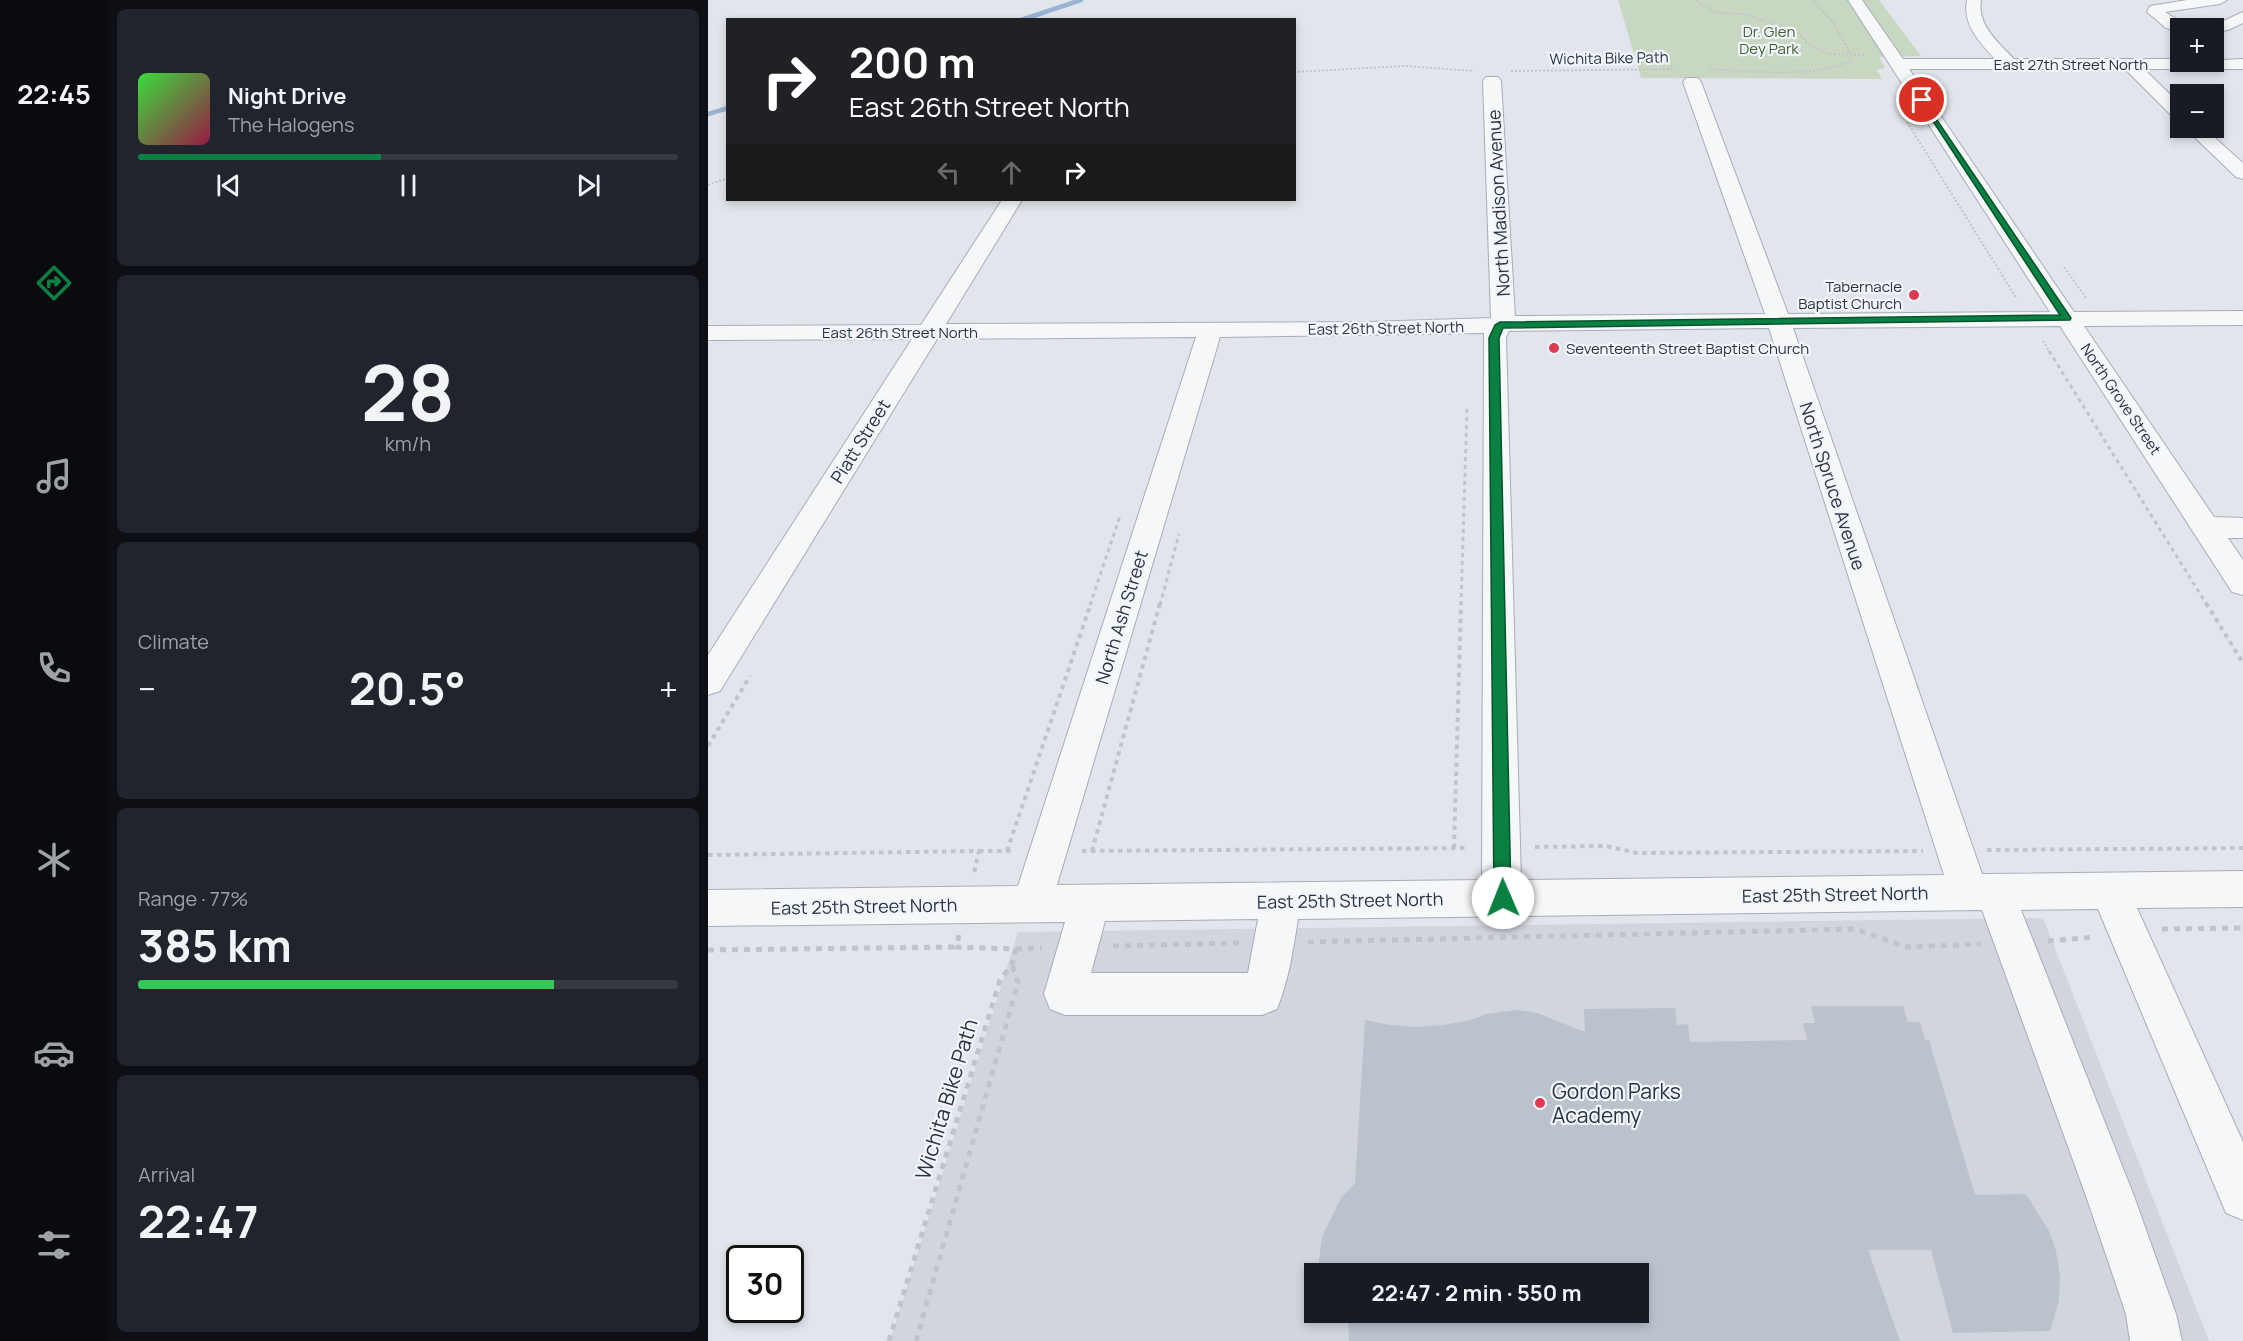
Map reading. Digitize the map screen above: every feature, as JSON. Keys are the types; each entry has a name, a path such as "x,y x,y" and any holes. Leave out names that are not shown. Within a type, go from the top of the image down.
{"street":[{"name":"North Grove Street","path":"1855,0 2243,584"},
{"path":"1974,0 1973,17 2009,64"},
{"path":"2170,23 2155,12 2156,9 2220,0"},
{"path":"2224,26 2243,17"},
{"name":"East 27th Street North","path":"1899,64 2243,64"},
{"path":"2129,64 2170,104"},
{"name":"North Spruce Avenue","path":"1691,73 1779,322 1954,850 2013,943 2110,1196 2151,1314 2156,1341"},
{"name":"North Madison Avenue","path":"1492,75 1503,317 1494,338 1503,898"},
{"path":"2205,138 2243,173"},
{"name":"Piatt Street","path":"708,682 1011,201"},
{"name":"East 26th Street North","path":"708,333 928,333 2066,318 2243,318"},
{"name":"North Ash Street","path":"1032,904 1210,330"},
{"path":"2205,527 2243,528"},
{"name":"East 25th Street North","path":"708,908 2243,889"},
{"path":"2110,891 2243,1196"},
{"path":"1090,903 1065,994 1262,994 1272,956 1281,900"}],"path":[{"path":"1697,0 1698,3 1719,13 1744,14 1791,30 1800,34 1804,40 1818,50 1829,54 1865,55 1871,65"},
{"path":"1813,0 1833,22 1851,55"},
{"name":"Wichita Bike Path","path":"1296,72 1404,66 1492,75 1826,69 1844,65 1850,61 1851,55"},
{"path":"1902,114 2243,663"},
{"path":"708,185 726,179"},
{"path":"1454,848 1467,400"},
{"path":"1007,851 1121,512"},
{"path":"1092,851 1180,533"},
{"path":"1048,851 1606,846 1638,853 2243,848"},
{"path":"708,855 979,851 974,877"},
{"path":"956,947 962,926"},
{"path":"708,950 956,947 1016,949 1075,959 1272,956 1855,929 1907,947 2066,940 2164,928 2243,928"},
{"name":"Wichita Bike Path","path":"889,1341 1000,980 1012,964 1016,949"},
{"path":"916,1341 1017,982 1012,964"}],"shaded area":[{"name":"Gordon Parks Academy","path":"2043,918 2209,1341 890,1341 1018,932"}],"green space":[{"name":"Dr. Glen Dey Park","path":"1618,0 1879,0 1921,56 1879,57 1885,68 1877,70 1882,79 1641,78"}],"building":[{"path":"1811,1006 1903,1006 1908,1022 1920,1022 1925,1040 1929,1040 1975,1195 2026,1194 2049,1231 2056,1251 2060,1276 2059,1301 2050,1331 1953,1333 1931,1250 1868,1250 1900,1341 1349,1341 1348,1323 1649,1323 1649,1263 1318,1263 1322,1237 1341,1198 1355,1183 1365,1020 1416,1027 1444,1025 1471,1020 1486,1014 1517,1010 1537,1013 1585,1032 1584,1009 1675,1008 1677,1025 1688,1024 1690,1042 1807,1040 1803,1023 1815,1023"}],"waterway":[{"path":"1027,18 1081,0"},
{"path":"708,114 726,109"}],"place":[{"name":"Tabernacle Baptist Church","path":"1914,295"},
{"name":"Seventeenth Street Baptist Church","path":"1554,348"},
{"name":"Gordon Parks Academy","path":"1540,1103"}],"route":[{"path":"1503,898 1494,338 1500,325 2066,318 1922,100"}]}
